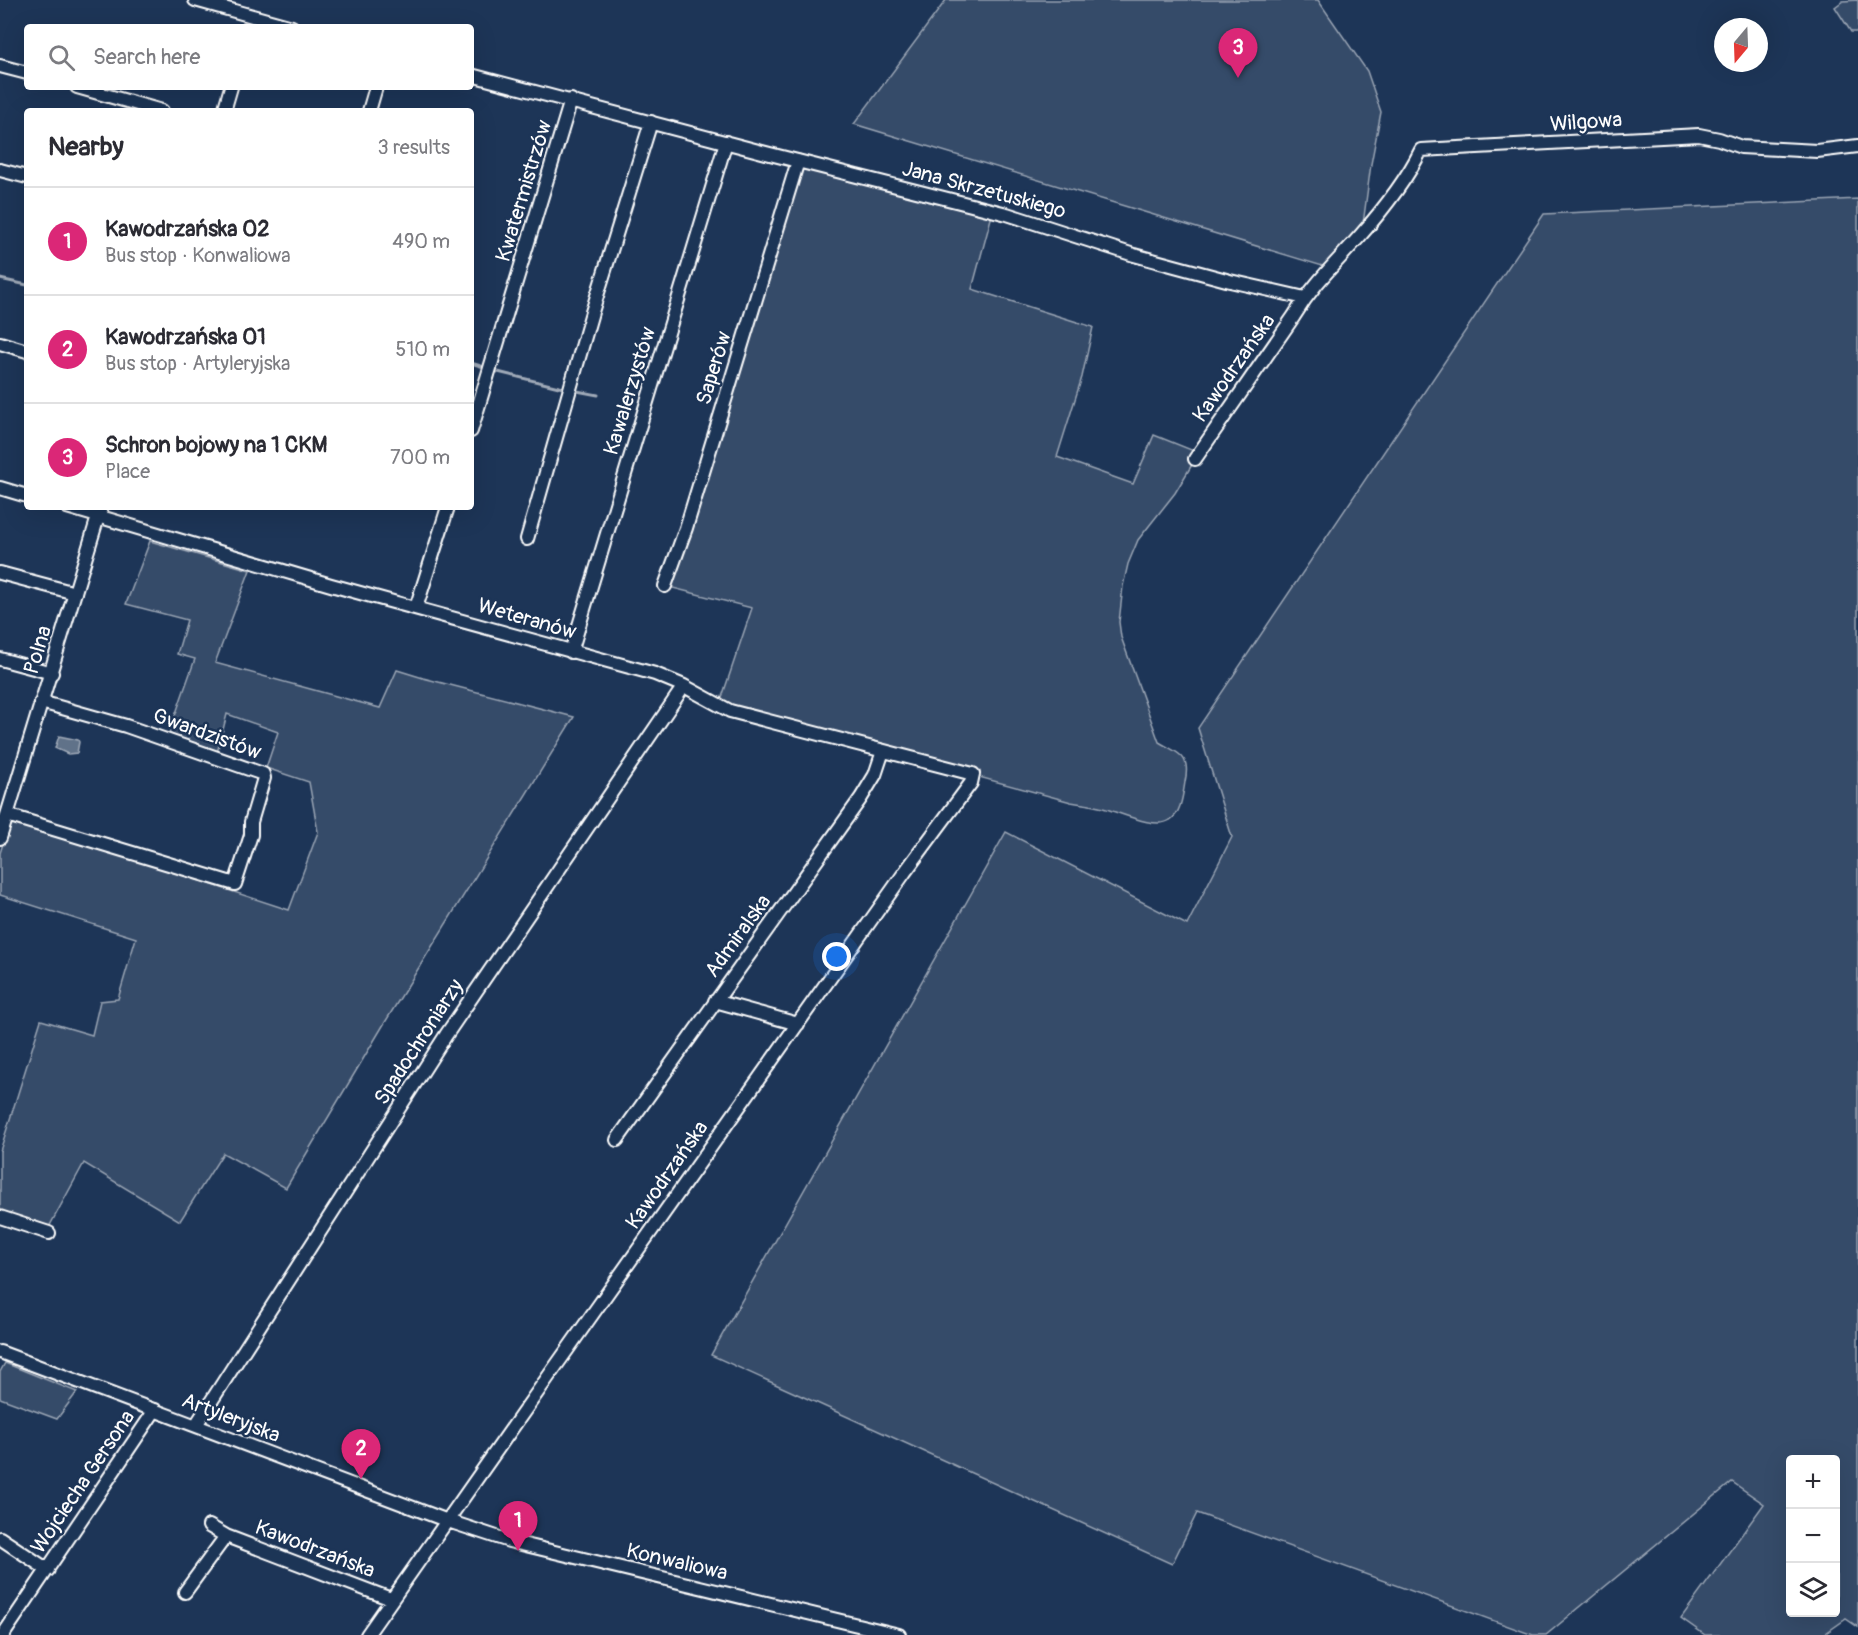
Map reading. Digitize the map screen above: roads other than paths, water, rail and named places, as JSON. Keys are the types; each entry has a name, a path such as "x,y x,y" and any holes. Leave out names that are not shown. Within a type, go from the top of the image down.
{"street":[{"path":"195,0 252,21 272,24"},
{"path":"0,66 24,72"},
{"name":"Jana Skrzetuskiego","path":"474,76 1007,214 1145,258 1305,298"},
{"path":"88,90 151,108"},
{"path":"225,108 230,90"},
{"path":"370,108 375,90"},
{"name":"Kwatermistrzów","path":"474,421 571,100"},
{"path":"527,539 592,312 651,122"},
{"name":"Wilgowa","path":"1359,237 1413,166 1421,150 1699,135 1741,147 1817,151 1858,146"},
{"name":"Kawalerzystów","path":"571,652 726,142"},
{"name":"Saperów","path":"665,586 686,528 798,161"},
{"path":"0,170 24,176"},
{"name":"Kawodrzańska","path":"1195,459 1305,298 1329,268 1359,237"},
{"path":"0,343 24,350"},
{"path":"0,488 24,495"},
{"path":"416,608 447,510"},
{"name":"Weteranów","path":"99,512 416,608 655,674 684,686 730,711 973,774"},
{"name":"Polna","path":"0,838 52,673 99,512"},
{"path":"0,573 75,593"},
{"path":"0,659 52,673"},
{"name":"Spadochroniarzy","path":"196,1425 446,1035 684,686"},
{"name":"Gwardzistów","path":"7,815 235,884 251,836 251,822 264,778 263,774 126,726 41,702"},
{"name":"Admiralska","path":"616,1140 861,798 875,775 883,751"},
{"name":"Kawodrzańska","path":"367,1635 905,872 967,789 973,774"},
{"path":"715,1002 798,1024"},
{"path":"0,1217 49,1233"},
{"name":"Artyleryjska","path":"0,1352 448,1521"},
{"name":"Wojciecha Gersona","path":"3,1635 155,1410"},
{"name":"Konwaliowa","path":"448,1521 558,1554 899,1635"},
{"name":"Kawodrzańska","path":"209,1526 226,1536 391,1599"},
{"name":"Kawodrzańska","path":"185,1592 226,1536"},
{"path":"0,1538 48,1570"}],"waterway":[{"path":"0,279 24,284"},
{"path":"474,364 484,367"},
{"path":"498,372 563,388"},
{"path":"577,391 598,395"}],"place":[{"name":"Schron bojowy na 1 CKM","path":"1238,78"},
{"name":"Kawodrzańska 01","path":"361,1479"},
{"name":"Kawodrzańska 02","path":"518,1551"}]}
